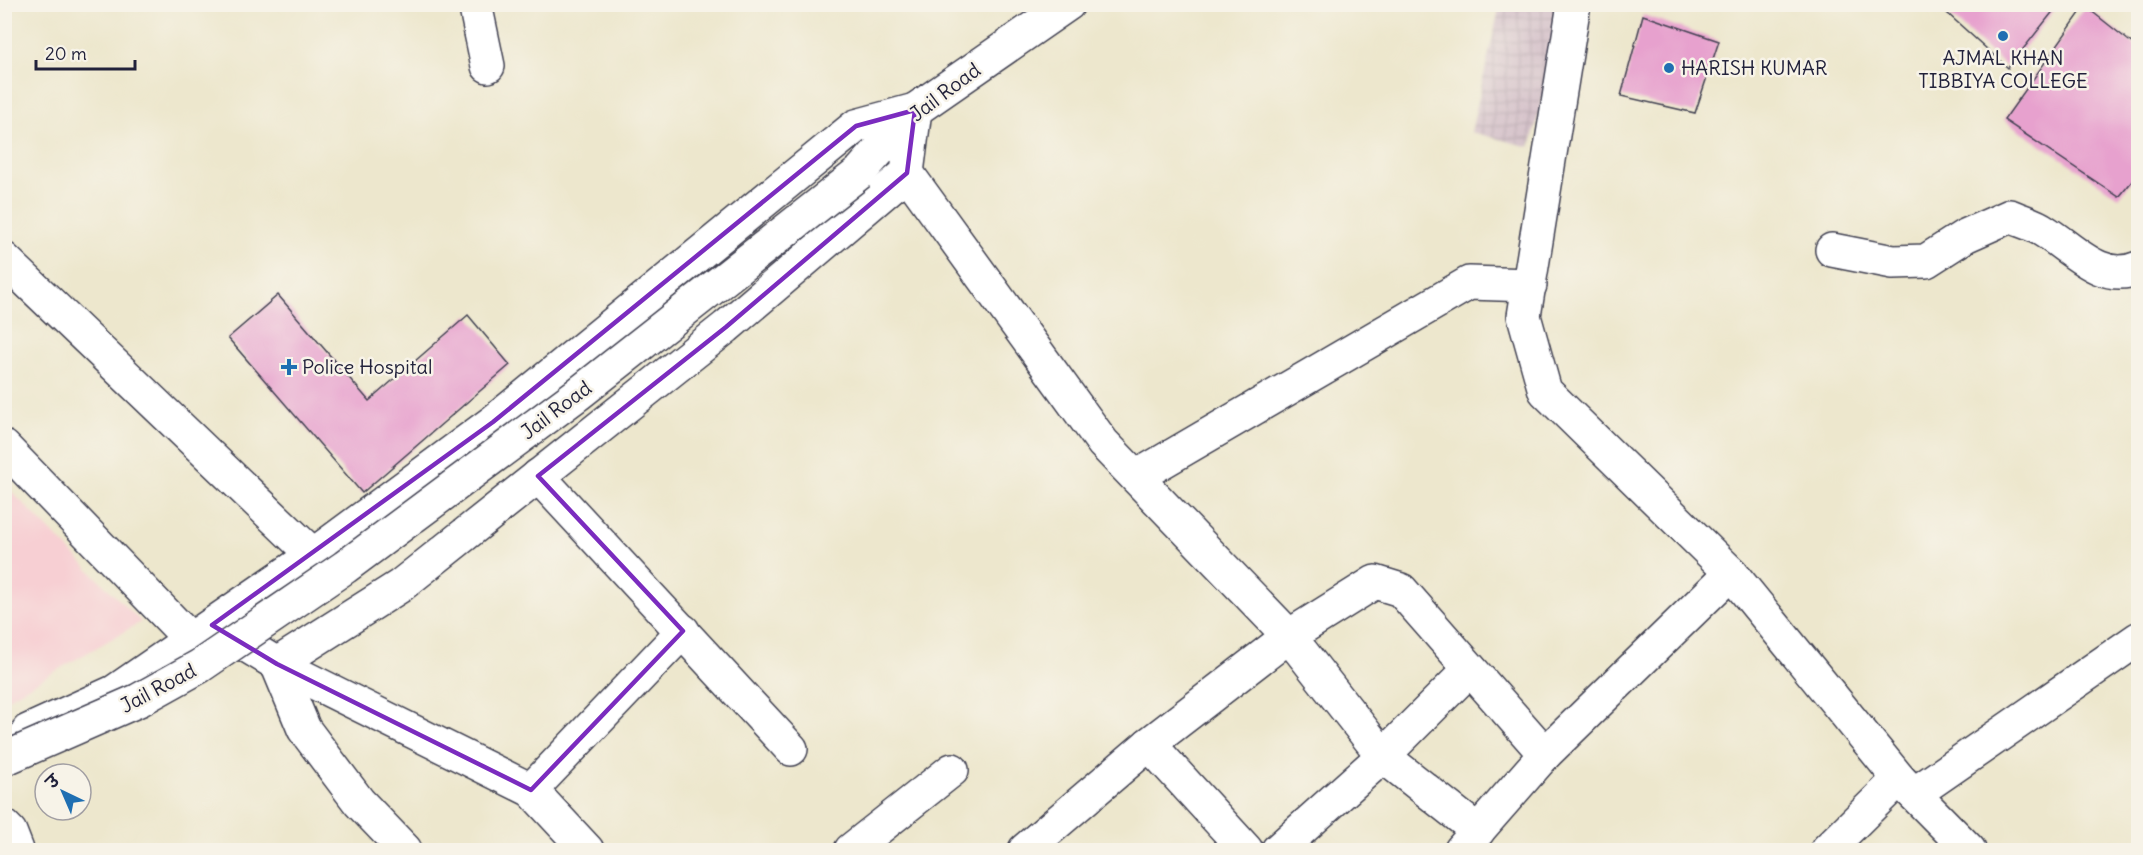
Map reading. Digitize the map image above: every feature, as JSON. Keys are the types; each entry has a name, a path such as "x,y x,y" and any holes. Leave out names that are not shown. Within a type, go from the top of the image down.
{"street":[{"path":"475,4 488,66"},
{"name":"Jail Road","path":"4,759 138,700 200,666 345,567 578,394 859,172 915,110 1068,4"},
{"path":"1574,4 1524,316 1545,391 1731,573 1907,786 1969,850"},
{"path":"4,741 114,692 202,633 493,422 856,126 915,110 907,172 726,327 400,586 277,664"},
{"path":"907,172 1103,443 1289,636 1383,756 1470,841 1545,754 1731,573"},
{"path":"1832,250 1893,262 1926,261 1965,236 2010,216 2042,229 2092,266 2126,273 2139,268"},
{"path":"4,259 312,555"},
{"path":"1136,477 1469,283 1530,285"},
{"path":"4,447 202,633 277,664 531,790 587,850"},
{"path":"538,476 791,749"},
{"path":"1025,850 1149,744 1289,636 1375,582 1401,590 1545,754"},
{"path":"531,790 683,631"},
{"path":"1827,850 1907,786 2139,639"},
{"path":"277,664 304,729 359,802 405,850"},
{"path":"1278,850 1383,756 1470,669"},
{"path":"1149,744 1246,850"},
{"path":"850,850 952,771"},
{"path":"4,826 10,832 17,850"}],"highlighted area":[{"path":"915,110 907,173 726,327 538,476 683,631 531,790 277,664 212,625 493,422 856,126"}],"shaded area":[{"path":"1500,5 1568,5 1530,147 1471,132"},
{"path":"5,485 141,622 4,700"}],"building":[{"name":"AJMAL KHAN TIBBIYA COLLEGE","path":"1937,4 2059,4 2008,68"},
{"path":"2085,6 2138,48 2138,174 2119,197 2004,120"},
{"name":"HARISH KUMAR","path":"1643,15 1719,41 1695,113 1621,96"},
{"path":"278,295 369,401 468,315 510,365 362,493 228,338"}],"place":[{"name":"AJMAL KHAN TIBBIYA COLLEGE","path":"2003,36"},
{"name":"HARISH KUMAR","path":"1669,68"},
{"name":"Police Hospital","path":"289,367"}]}
